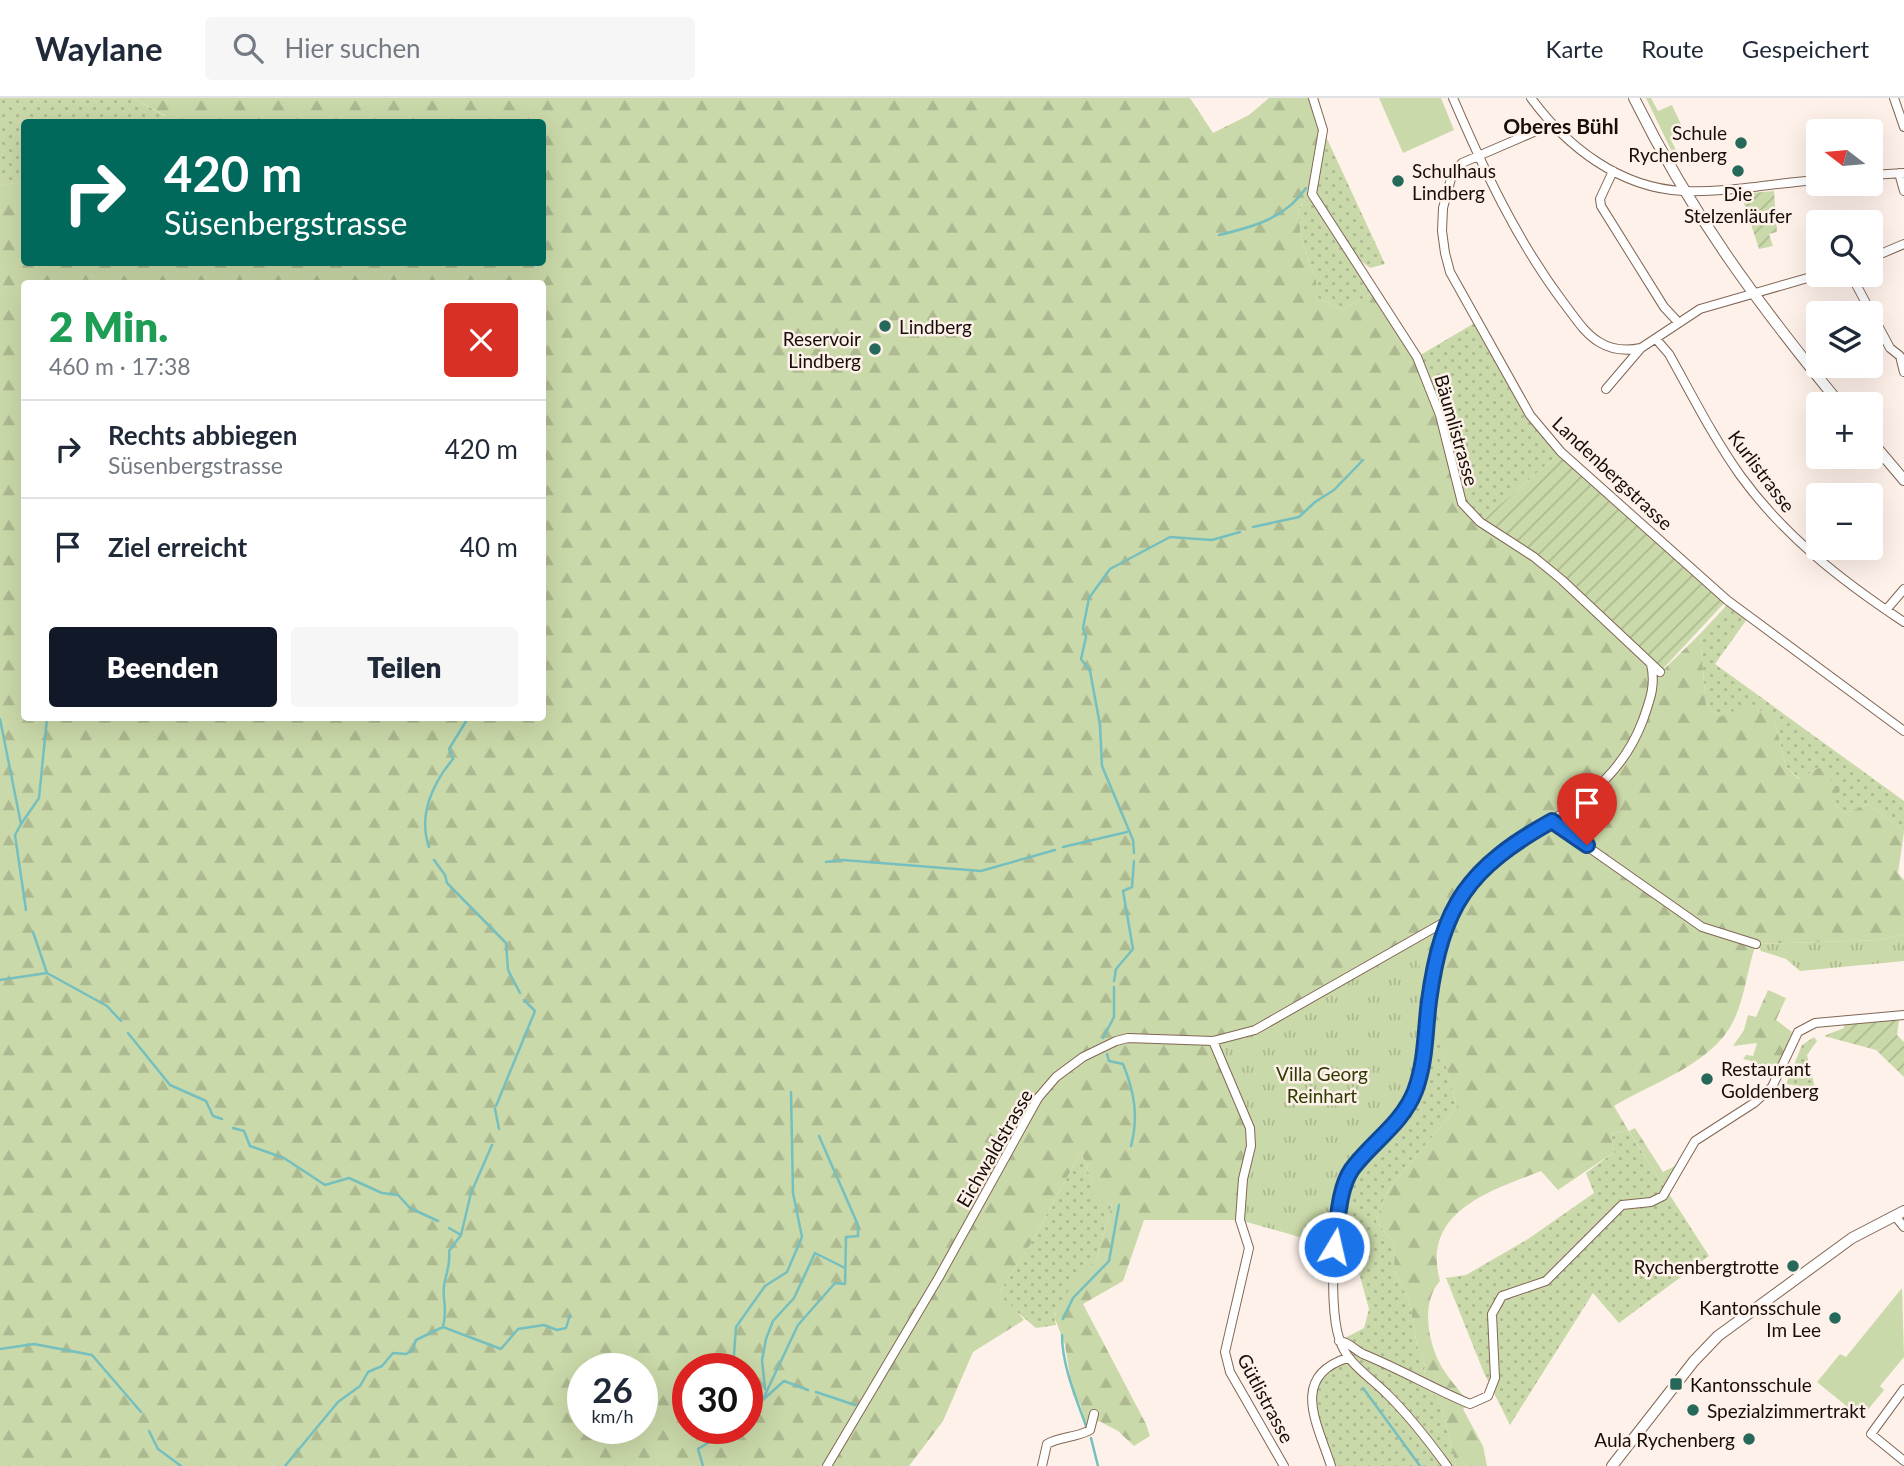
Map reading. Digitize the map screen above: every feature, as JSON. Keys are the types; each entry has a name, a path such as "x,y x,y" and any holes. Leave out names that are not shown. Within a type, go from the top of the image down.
{"street":[{"name":"Bäumlistrasse","path":"1313,98 1323,130 1312,194 1417,357 1440,415 1462,503 1480,522 1534,557 1562,580 1660,672"},
{"path":"1453,98 1478,157 1530,254 1576,319 1600,342 1620,349 1641,348"},
{"path":"1531,98 1550,125 1588,157 1634,180 1683,191 1806,181"},
{"path":"1634,98 1683,191 1751,292 1830,392"},
{"path":"1894,98 1904,127"},
{"name":"Landenbergstrasse","path":"1550,125 1462,163 1452,175 1443,208 1441,231 1450,271 1530,415 1561,452 1727,600 1904,731"},
{"path":"1613,171 1601,199 1601,206 1664,307 1678,323"},
{"path":"1883,174 1902,173 1904,191"},
{"path":"1883,253 1904,244"},
{"path":"1606,388 1641,348 1711,304 1806,278"},
{"path":"1857,287 1890,348 1900,356 1904,372"},
{"name":"Kurlistrasse","path":"1656,339 1669,354 1727,455 1754,493 1820,561 1904,622"},
{"path":"1883,455 1904,480"},
{"path":"1886,610 1904,589"},
{"path":"1447,1466 1423,1433 1347,1358 1339,1341 1334,1320 1334,1247 1343,1192 1350,1171 1404,1114 1416,1090 1425,1050 1429,1001 1448,920 1477,873 1510,845 1552,821 1618,769 1631,751 1652,695 1654,679 1651,664"},
{"path":"1552,821 1702,927 1756,944"},
{"name":"Eichwaldstrasse","path":"827,1466 939,1277 1038,1098 1056,1077 1083,1057 1128,1038 1213,1041 1255,1030 1448,920"},
{"path":"1339,1341 1348,1342 1359,1352 1398,1367 1470,1405 1488,1396 1495,1378 1492,1314 1502,1296 1546,1281 1622,1205 1651,1202 1663,1196 1695,1141 1754,1104 1772,1087 1798,1032 1815,1023 1904,1015"},
{"name":"Gütlistrasse","path":"1213,1041 1250,1128 1251,1146 1243,1179 1240,1220 1249,1248 1237,1307 1225,1343 1230,1372 1284,1466"},
{"path":"1612,1466 1694,1361 1718,1336 1852,1238 1900,1213 1904,1227"},
{"name":"Gütlistrasse","path":"1331,1466 1311,1402 1313,1385 1323,1370 1347,1358"},
{"path":"1904,1389 1871,1434 1904,1461"},
{"path":"1042,1466 1047,1444 1059,1437 1079,1435 1090,1430 1094,1414"}],"green space":[{"path":"0,98 133,98 167,117 21,119 21,182 0,185"},
{"name":"Lindberg","path":"133,98 1190,98 1213,133 1249,115 1269,98 1313,98 1323,130 1312,194 1298,208 1301,238 1316,280 1316,297 1342,310 1374,292 1400,328 1440,415 1466,508 1534,557 1661,672 1700,634 1706,705 1720,717 1751,703 1775,721 1786,767 1799,779 1820,767 1840,790 1834,804 1845,813 1869,804 1904,832 1898,873 1904,880 1904,934 1879,940 1756,944 1737,1013 1723,1037 1696,1061 1614,1106 1628,1130 1611,1134 1614,1152 1558,1190 1541,1171 1482,1196 1450,1221 1441,1237 1437,1257 1440,1281 1431,1298 1429,1330 1441,1366 1470,1404 1463,1409 1483,1446 1487,1466 1456,1466 1442,1407 1423,1384 1425,1366 1417,1345 1409,1301 1394,1270 1395,1245 1376,1221 1387,1191 1457,1107 1412,939 1250,1128 1240,1220 1144,1220 1123,1281 1083,1304 1146,1424 1150,1436 1134,1446 1118,1431 1099,1421 1086,1426 1080,1404 1073,1395 1065,1345 1054,1316 1074,1281 1097,1259 1112,1203 1091,1200 1093,1184 1081,1152 1030,1245 1000,1291 1024,1320 973,1352 943,1421 909,1466 0,1466 0,185 21,182 21,266 546,266 546,119 160,119 166,116"},
{"path":"1379,98 1441,98 1454,130 1403,153"},
{"path":"1646,98 1651,98 1658,111 1672,105 1684,131 1670,138 1678,154 1674,156"},
{"path":"1323,130 1385,264 1370,268 1355,256 1374,292 1342,310 1316,297 1316,280 1301,238 1298,208 1312,194"},
{"path":"1774,191 1777,232 1769,234 1773,246 1759,249 1741,194"},
{"path":"1478,321 1530,415 1561,452 1480,522 1466,508 1417,357"},
{"path":"1561,452 1727,600 1660,672 1562,580 1480,522"},
{"path":"1727,605 1747,619 1715,664 1904,801 1904,832 1869,804 1845,813 1834,804 1820,767 1800,779 1786,767 1775,721 1720,717 1706,705 1700,634"},
{"path":"1904,934 1904,961 1800,971 1786,959 1761,951 1756,944 1879,940"},
{"name":"Villa Georg Reinhart","path":"1412,938 1429,1001 1416,1090 1403,1114 1350,1171 1334,1247 1240,1220 1250,1128 1213,1041 1255,1030"},
{"path":"1768,990 1786,998 1776,1020 1792,1032 1776,1072 1751,1077 1755,1062 1743,1059 1746,1055 1753,1056 1757,1043 1733,1046 1744,1030 1748,1015 1756,1017"},
{"path":"1429,1001 1457,1107 1387,1191 1376,1221 1395,1245 1394,1270 1409,1301 1417,1345 1425,1366 1423,1384 1442,1407 1456,1466 1331,1466 1311,1402 1323,1370 1347,1358 1339,1341 1364,1328 1369,1309 1356,1262 1334,1247 1343,1192"},
{"path":"1844,1019 1899,1019 1897,1035 1904,1042 1904,1077 1876,1050 1824,1036 1844,1028"},
{"path":"1814,1037 1817,1041 1807,1055 1815,1088 1786,1084 1802,1045"},
{"path":"1635,1128 1663,1172 1681,1163 1667,1191 1629,1131"},
{"path":"1628,1130 1709,1256 1619,1323 1593,1293 1510,1425 1484,1373 1446,1278 1466,1275 1528,1239 1594,1193 1586,1173 1614,1152 1611,1134"},
{"path":"1081,1152 1093,1184 1112,1203 1097,1259 1054,1315 1056,1325 1036,1328 1010,1306 1000,1291 1030,1245"},
{"path":"1902,1288 1904,1357 1880,1386 1884,1390 1861,1418 1817,1382 1840,1354 1846,1357"}],"waterway":[{"path":"1219,235 1268,220 1289,207 1306,188"},
{"path":"1253,527 1299,517 1315,502 1334,490 1363,460"},
{"path":"1134,853 1133,840 1102,766 1100,725 1090,671 1081,659 1089,598 1110,569 1170,537 1212,540 1240,532"},
{"path":"0,719 21,824 15,835 26,910"},
{"path":"21,824 39,798 47,721"},
{"path":"429,847 425,824 429,801 439,779 453,759 449,749 466,721"},
{"path":"1063,847 1127,832"},
{"path":"826,862 843,860 981,871 1055,850"},
{"path":"434,860 445,875 447,883 506,943 508,970 520,993"},
{"path":"1114,981 1116,969 1133,949 1123,891 1132,887 1134,861"},
{"path":"33,932 47,973 107,1006 121,1021"},
{"path":"0,980 47,973"},
{"path":"1103,1038 1114,1017 1114,987"},
{"path":"496,1106 535,1011 524,1000"},
{"path":"128,1033 170,1085 206,1101 213,1116 222,1119"},
{"path":"1107,1054 1109,1061 1123,1064 1130,1084 1135,1114 1131,1146"},
{"path":"734,1353 736,1327 765,1286 787,1272 802,1237 793,1193 791,1092"},
{"path":"495,1109 499,1129"},
{"path":"233,1128 244,1131 250,1146 284,1158 325,1185 349,1178 382,1193 398,1195 410,1208 438,1221"},
{"path":"764,1397 798,1325 835,1283 845,1284 846,1237 858,1236 858,1225 819,1136"},
{"path":"285,1466 338,1402 360,1386 368,1372 382,1366 393,1353 406,1354 412,1351 416,1340 443,1327 449,1251 461,1235 471,1193 492,1145"},
{"path":"1063,1319 1073,1298 1109,1261 1119,1205"},
{"path":"449,1228 461,1235"},
{"path":"765,1389 762,1360 766,1339 773,1321 794,1298 815,1253 845,1268"},
{"path":"443,1327 501,1349 518,1329 544,1325 557,1330 566,1328 570,1315"},
{"path":"1062,1335 1067,1370 1086,1426"},
{"path":"0,1349 34,1344 92,1355 141,1412"},
{"path":"763,1400 784,1381 808,1390"},
{"path":"1363,1388 1420,1466"},
{"path":"816,1392 855,1405"},
{"path":"149,1431 158,1449 181,1466"},
{"path":"1091,1438 1098,1466"},
{"path":"703,1466 698,1449 706,1444"}],"place":[{"name":"Schule Rychenberg","path":"1741,143"},
{"name":"Die Stelzenläufer","path":"1738,171"},
{"name":"Schulhaus Lindberg","path":"1398,181"},
{"name":"Lindberg","path":"885,326"},
{"name":"Reservoir Lindberg","path":"875,349"},
{"name":"Restaurant Goldenberg","path":"1707,1079"},
{"name":"Rychenbergtrotte","path":"1793,1266"},
{"name":"Kantonsschule Im Lee","path":"1835,1318"},
{"name":"Kantonsschule","path":"1676,1384"},
{"name":"Spezialzimmertrakt","path":"1693,1410"},
{"name":"Aula Rychenberg","path":"1749,1439"}],"district":[{"name":"Oberes Bühl","path":"1561,125"}],"route":[{"path":"1334,1247 1343,1192 1350,1171 1404,1114 1416,1090 1425,1050 1429,1001 1448,920 1477,873 1510,845 1552,821 1587,845"}]}
